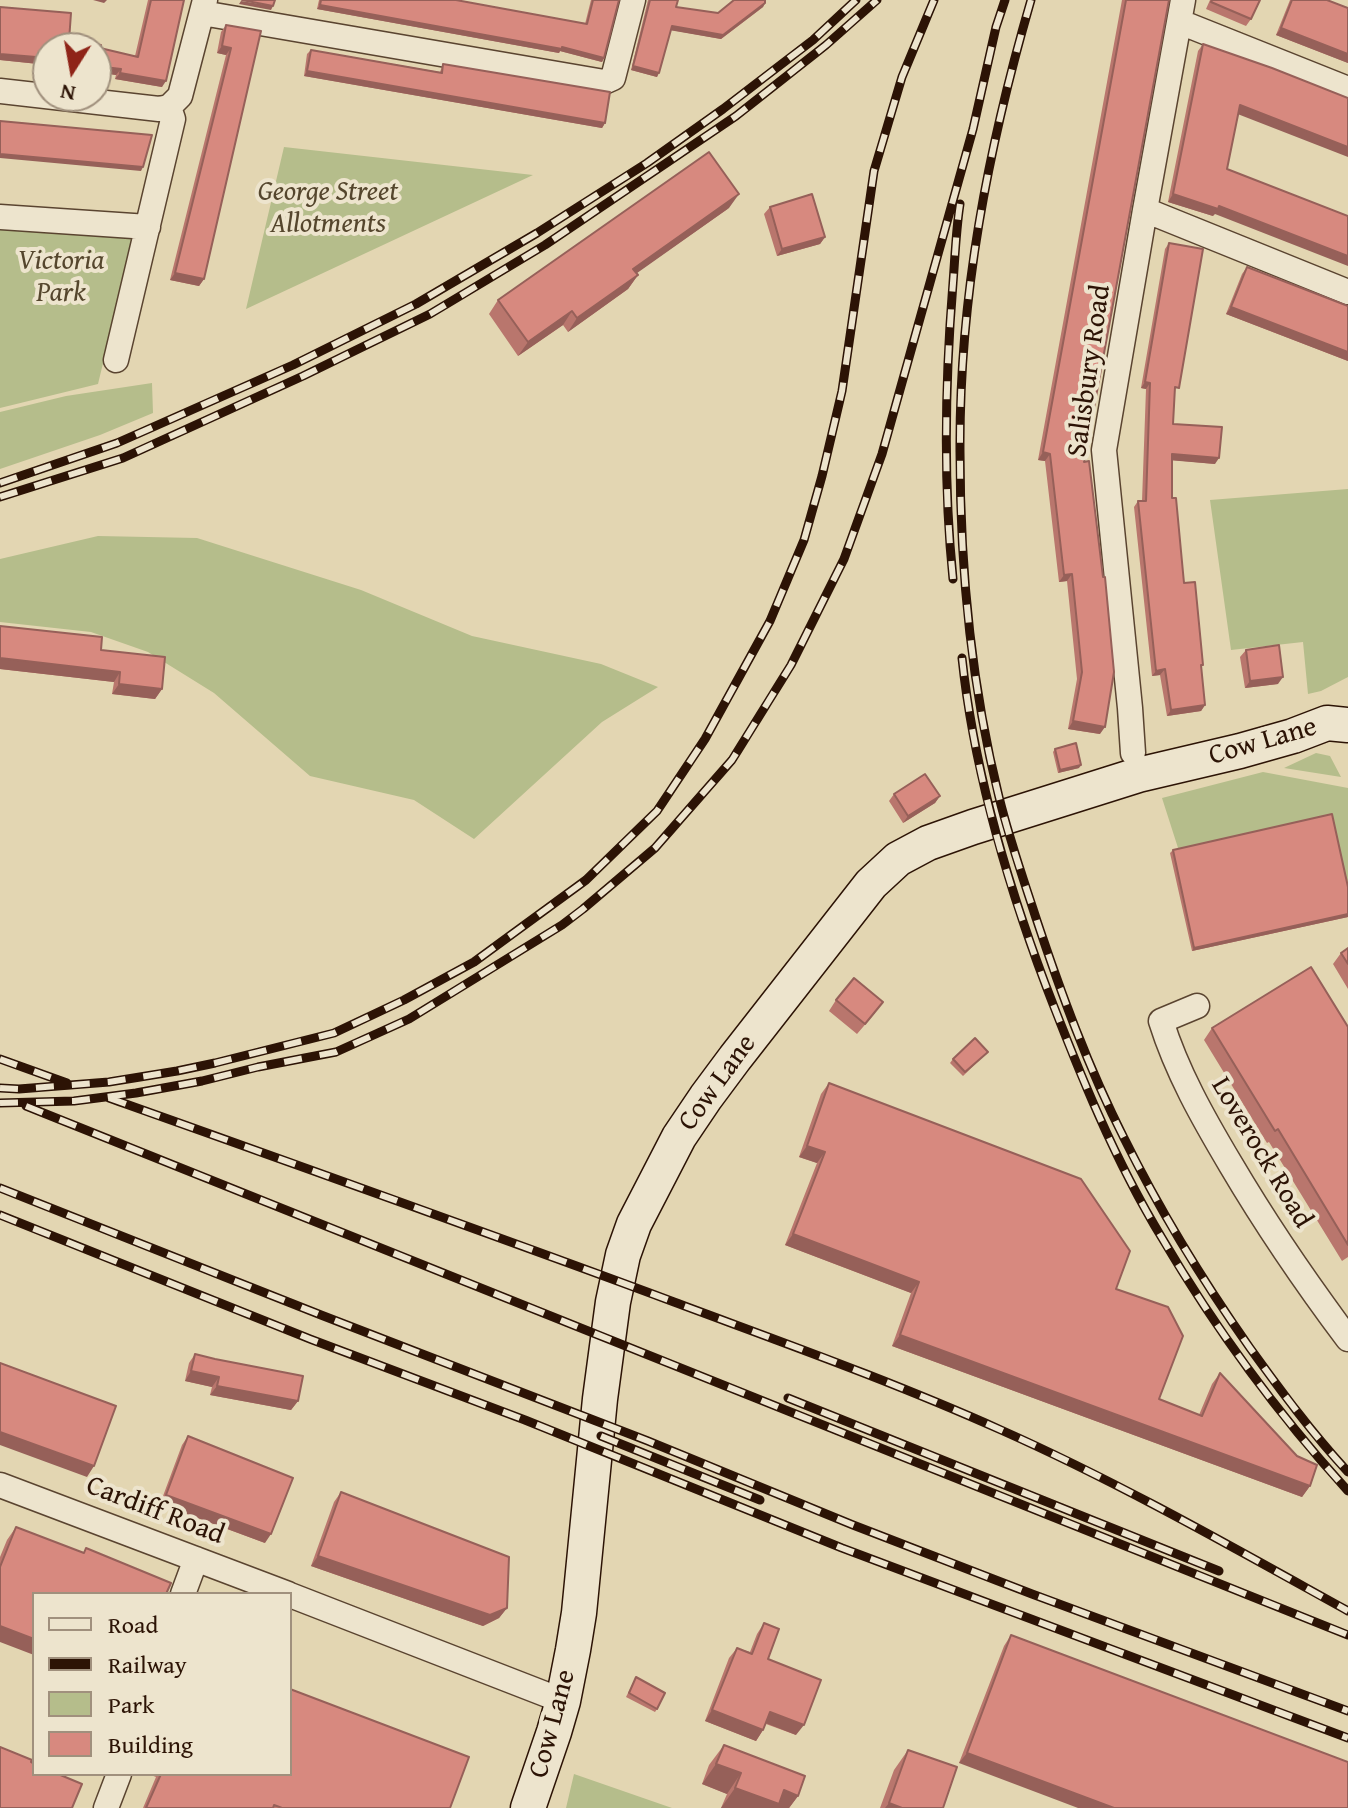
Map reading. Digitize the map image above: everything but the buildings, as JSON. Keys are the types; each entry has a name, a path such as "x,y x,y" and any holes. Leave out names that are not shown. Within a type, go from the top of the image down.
{"street":[{"path":"0,91 159,109 169,107 180,96 204,6 604,82 613,78 633,0"},
{"path":"1182,11 1348,89"},
{"name":"Salisbury Road","path":"1133,753 1104,450 1182,11"},
{"path":"116,360 173,119 169,107"},
{"path":"1145,210 1348,292"},
{"path":"0,217 148,227"},
{"name":"Cow Lane","path":"528,1808 563,1701 579,1613 597,1430 613,1302 623,1255 634,1224 679,1137 706,1097 857,899 898,859 928,843 973,827 1138,775 1240,751 1327,723 1348,725"},
{"name":"Loverock Road","path":"1197,1006 1161,1021 1172,1055 1210,1130 1274,1236 1348,1339"},
{"name":"Cardiff Road","path":"0,1485 284,1592"},
{"path":"184,1592 196,1559"},
{"name":"Cardiff Road","path":"292,1595 563,1701"},
{"path":"106,1808 118,1776"}],"green space":[{"name":"George Street Allotments","path":"284,147 533,175 246,309"},
{"name":"Victoria Park","path":"0,212 137,222 98,384 0,408"},
{"path":"152,383 153,413 100,435 0,469 0,412 66,396"},
{"path":"1348,489 1348,677 1308,694 1303,642 1231,650 1210,500"},
{"path":"98,536 197,538 361,590 472,636 601,664 658,687 602,722 474,839 414,800 310,776 214,693 148,652 91,632 0,622 0,559"},
{"path":"1316,753 1330,756 1341,777 1284,768"},
{"path":"1263,772 1348,788 1348,902 1179,851 1162,798"},
{"path":"574,1774 672,1808 566,1808"}],"railway":[{"path":"0,483 117,443 293,365 416,304 537,233 647,163 813,40 856,0"},
{"path":"0,497 123,458 430,314 545,245 736,116 877,0"},
{"path":"0,1088 109,1082 177,1071 334,1033 474,962 586,880 657,811 705,739 770,621 804,540 842,391 874,171 902,77 934,0"},
{"path":"0,1103 74,1101 136,1093 336,1052 409,1019 562,925 655,848 732,760 791,665 844,559 882,454 973,129 1005,0"},
{"path":"1031,0 1002,111 979,223 961,394 965,582 974,669 989,754 1012,843 1055,974 1087,1057 1124,1138 1167,1219 1233,1323 1297,1412 1348,1472"},
{"path":"953,579 946,468 947,394 960,204"},
{"path":"962,658 983,783 1005,865 1046,986 1113,1146 1162,1238 1204,1305 1272,1401 1348,1491"},
{"path":"0,1059 67,1083"},
{"path":"109,1098 603,1276 920,1396 1089,1472 1348,1611"},
{"path":"26,1106 1348,1635"},
{"path":"0,1188 648,1441 853,1525 1348,1711"},
{"path":"0,1215 310,1339 525,1420 842,1548 1348,1738"},
{"path":"788,1398 1219,1571"},
{"path":"601,1436 760,1500"}]}
